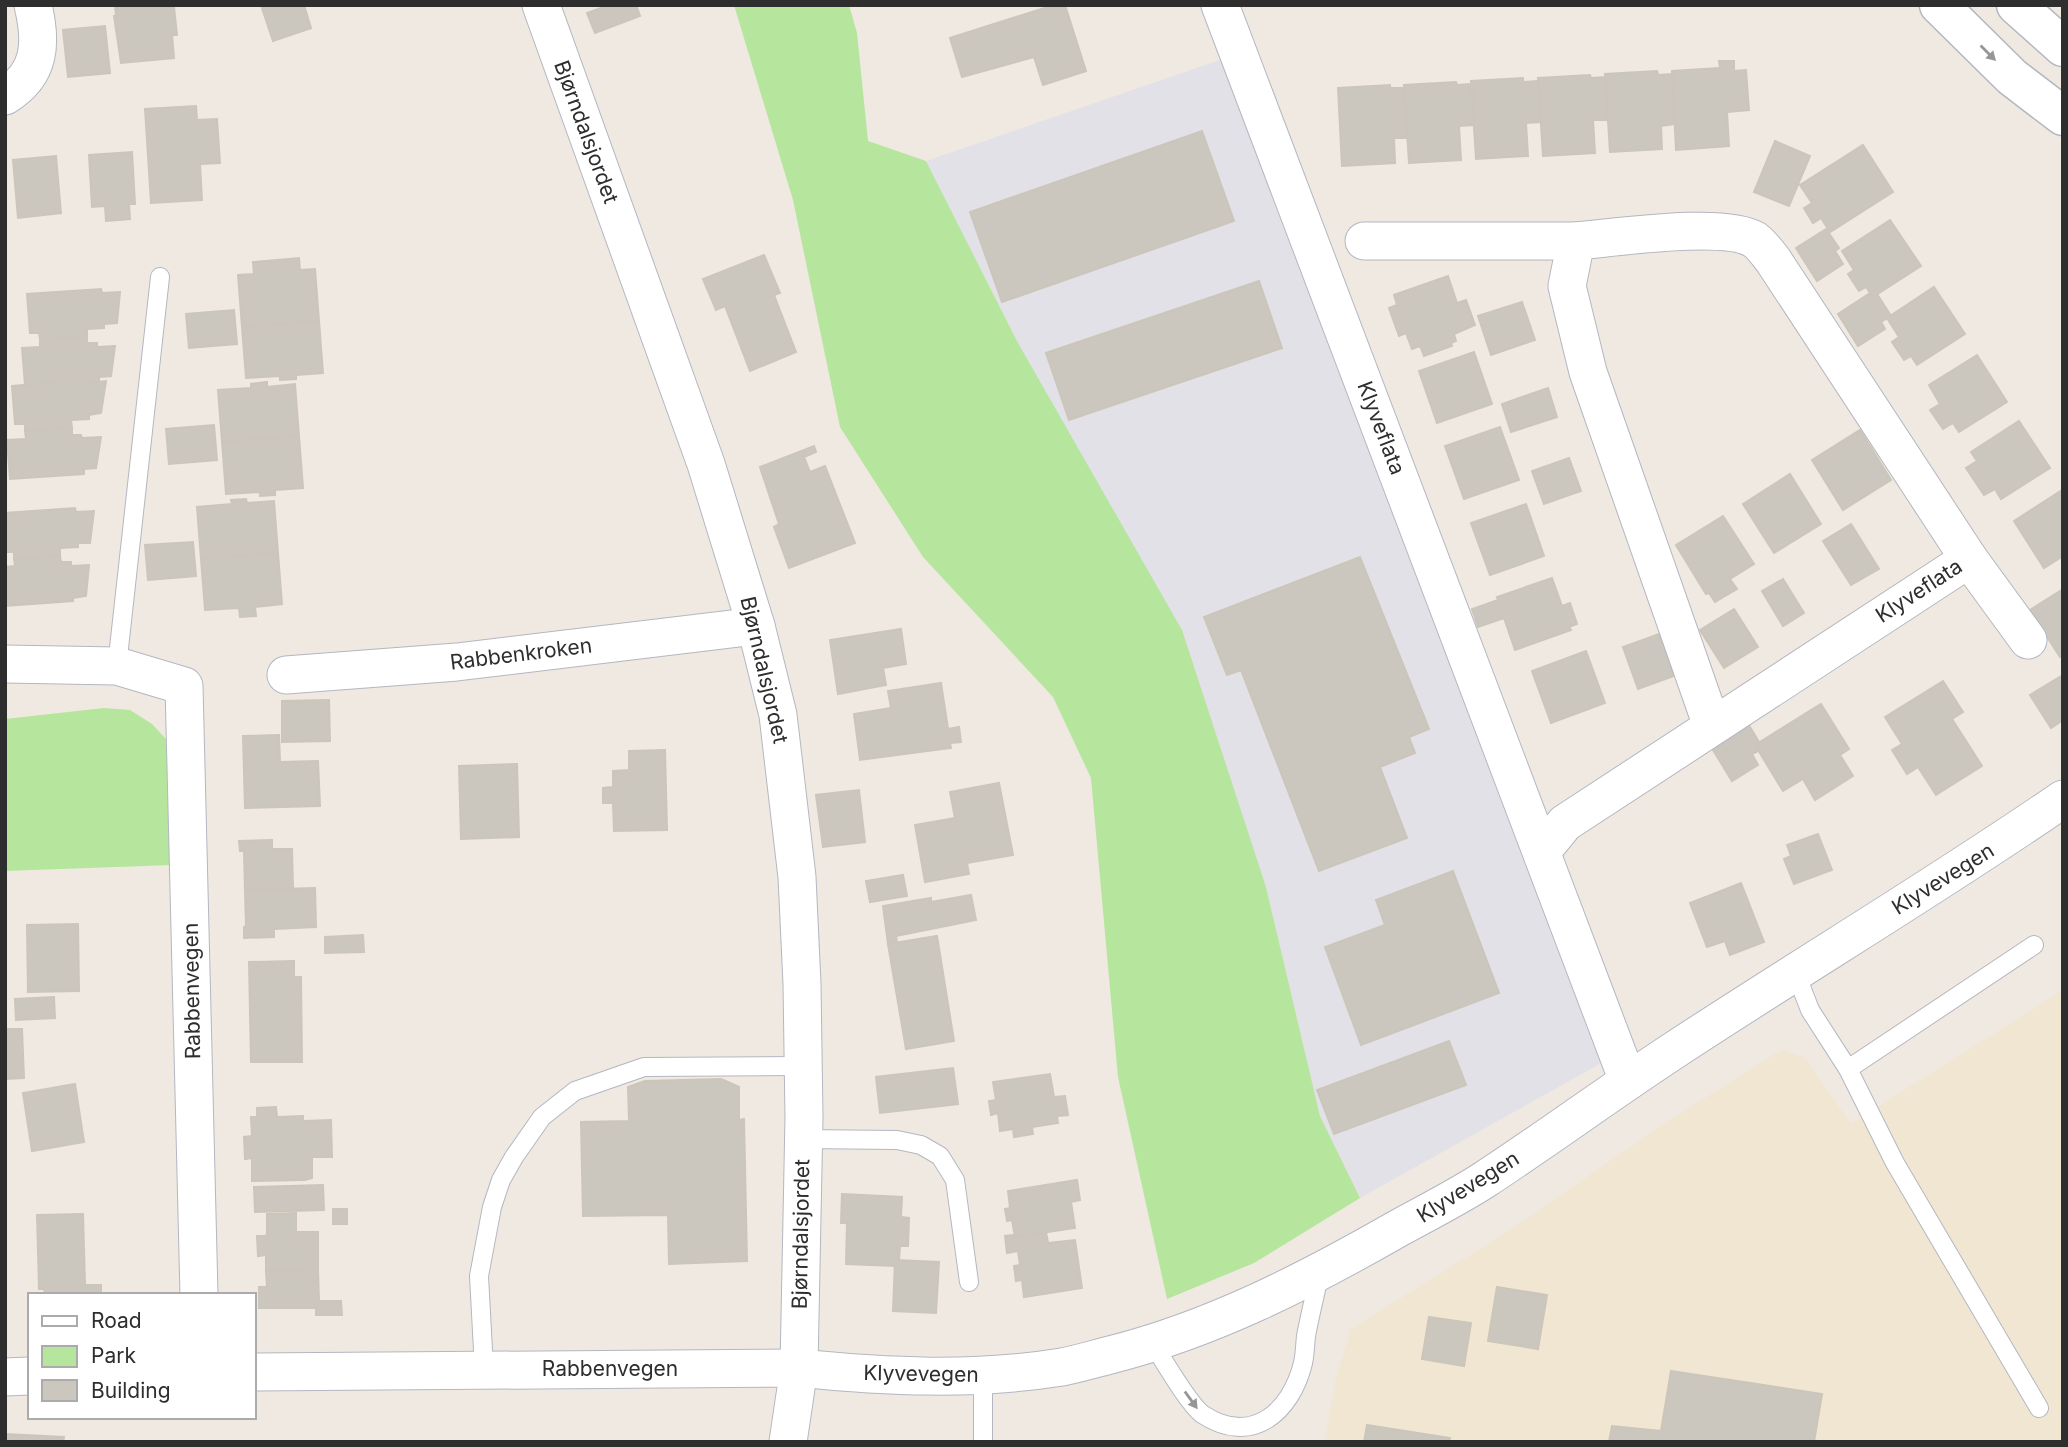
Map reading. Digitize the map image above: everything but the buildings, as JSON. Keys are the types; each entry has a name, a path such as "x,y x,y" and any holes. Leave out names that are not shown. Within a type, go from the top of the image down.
{"main road":[{"path":"1939,5 2011,77 2063,116"},
{"path":"2016,5 2063,47"}],"street":[{"path":"5,96 15,90 35,66 38,37 33,5"},
{"name":"Bjørndalsjordet","path":"541,5 706,464 756,626 778,715 795,863 802,984 804,1139 799,1368 788,1442"},
{"name":"Klyveflata","path":"1220,5 1628,1081"},
{"name":"Klyveflata","path":"1364,241 1576,241 1710,230 1738,233 1756,241 1773,260 1969,559 1565,823 1542,851"},
{"path":"1576,241 1567,286 1588,372 1712,726"},
{"path":"1969,559 2028,640"},
{"name":"Rabbenkroken","path":"286,675 457,662 756,626"},
{"path":"5,664 117,666"},
{"name":"Rabbenvegen","path":"117,666 184,686 199,1293"},
{"name":"Klyvevegen","path":"799,1368 876,1376 984,1376 1064,1366 1153,1344 1204,1326 1320,1271 1482,1182 1628,1081 1795,971 1969,864 2063,799"},
{"name":"Rabbenvegen","path":"256,1372 799,1368"},
{"path":"5,1377 28,1376"}],"lane":[{"path":"117,666 160,277"},
{"path":"1848,1069 2034,945"},
{"path":"1795,971 1810,1010 1848,1069 1895,1163 2039,1408"},
{"path":"484,1369 479,1276 492,1207 501,1180 542,1117 575,1091 644,1067 803,1066"},
{"path":"804,1139 897,1140 921,1145 940,1156 955,1180 969,1282"},
{"path":"1153,1344 1201,1414 1250,1436 1280,1412 1294,1386 1303,1362 1320,1271"},
{"path":"983,1442 984,1376"}],"shaded area":[{"path":"1246,51 1605,1061 1360,1198 1320,1116 1266,887 1018,343 926,161"},
{"path":"2063,990 2063,1442 1325,1442 1336,1378 1351,1329 1499,1237 1670,1120 1781,1050 1805,1058 1851,1124"}],"green space":[{"path":"734,5 849,5 857,33 868,141 926,161 1018,343 1182,630 1266,887 1320,1116 1360,1198 1254,1263 1167,1299 1118,1077 1091,778 1053,697 923,557 840,427 793,200"},
{"path":"104,708 130,710 152,724 167,740 172,865 5,871 5,719"}]}
